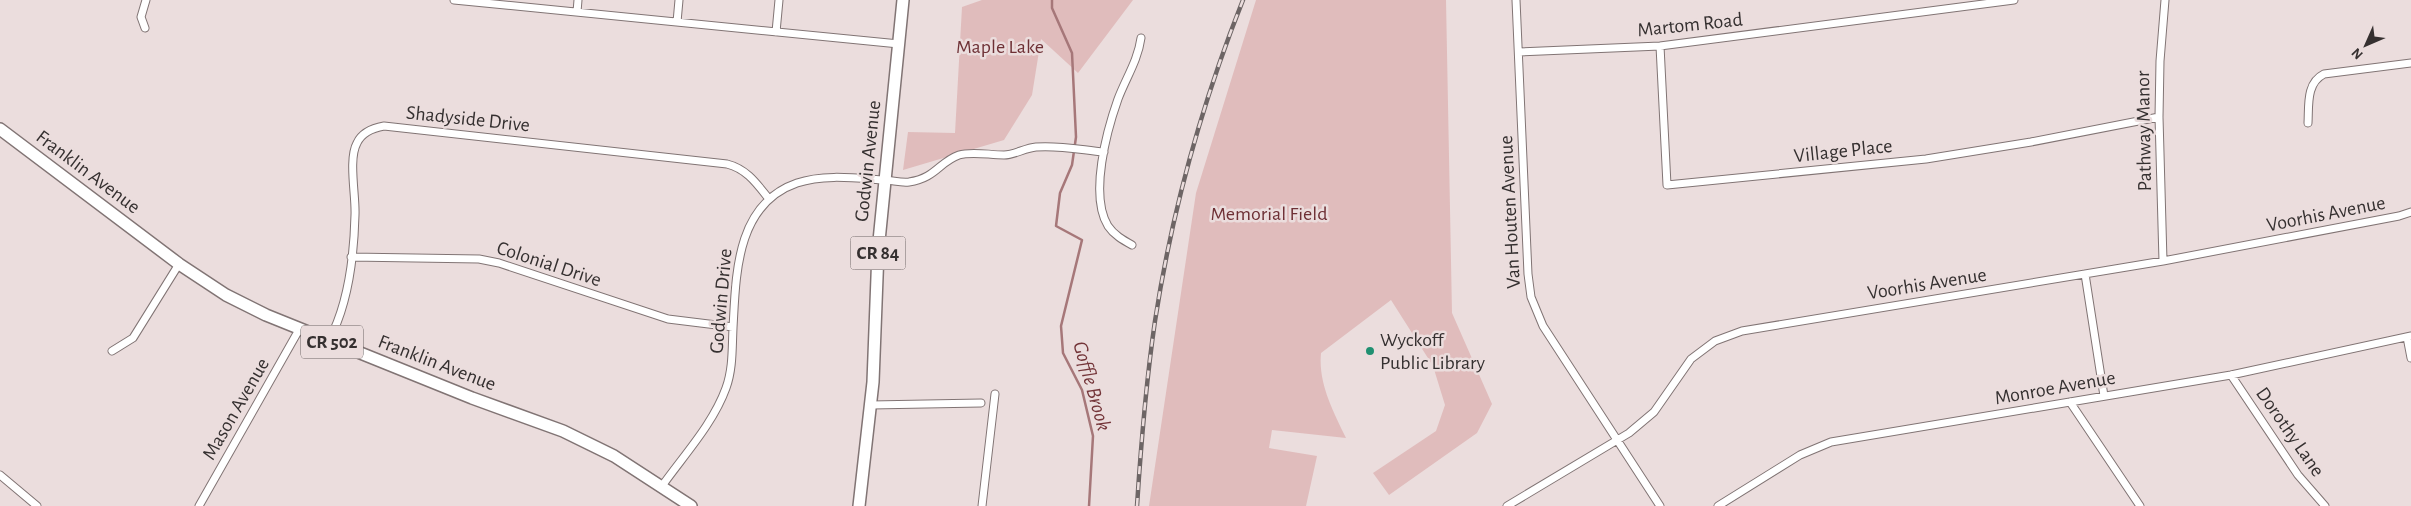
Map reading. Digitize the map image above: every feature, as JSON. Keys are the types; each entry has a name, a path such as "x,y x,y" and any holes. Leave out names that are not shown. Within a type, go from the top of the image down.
{"main road":[{"name":"Godwin Avenue","path":"859,506 871,405 878,251 903,0"},
{"name":"Franklin Avenue","path":"0,129 179,264 226,295 328,340 472,398 519,413 563,431 614,456 691,506"}],"street":[{"path":"146,0 141,18 146,28"},
{"path":"454,0 481,1 899,44"},
{"path":"577,12 578,0"},
{"path":"676,22 679,0"},
{"path":"776,32 779,0"},
{"name":"Van Houten Avenue","path":"1516,0 1528,274 1531,297 1543,326 1660,506"},
{"name":"Martom Road","path":"1518,52 1660,46 2014,0"},
{"name":"Pathway Manor","path":"2163,261 2159,117 2160,61 2165,0"},
{"path":"1132,245 1113,232 1104,216 1100,183 1111,121 1119,97 1136,62 1141,38"},
{"name":"Village Place","path":"1660,46 1667,185 1926,159 2030,142 2159,117"},
{"path":"2308,123 2311,87 2318,77 2324,74 2411,63"},
{"name":"Shadyside Drive","path":"328,340 341,313 351,257 355,215 354,151 362,136 376,127 384,126 727,164 742,169 769,199"},
{"name":"Godwin Drive","path":"662,486 712,417 726,388 731,366 741,245 751,221 769,199 782,190 810,179 824,177 908,182 932,175 951,159 968,153 1007,155 1035,147 1049,146 1104,152"},
{"name":"Voorhis Avenue","path":"1506,506 1617,440 1643,422 1654,412 1691,359 1709,345 1728,335 1742,331 2163,261 2399,216 2411,212"},
{"name":"Colonial Drive","path":"351,257 480,259 499,263 668,319 688,323 733,327"},
{"path":"112,351 133,338 179,264"},
{"path":"2084,274 2104,396"},
{"name":"Mason Avenue","path":"199,506 300,328"},
{"path":"2409,337 2411,358"},
{"name":"Monroe Avenue","path":"1718,506 1800,455 1831,442 2231,375 2409,337"},
{"name":"Dorothy Lane","path":"2231,375 2298,475 2325,506"},
{"path":"982,506 995,394"},
{"path":"2070,402 2140,506"},
{"path":"871,405 981,403"},
{"path":"0,475 38,506"}],"green space":[{"name":"Maple Lake","path":"982,0 1133,0 1078,73 1041,39 1032,95 1004,140 903,170 908,132 955,133 962,7"},
{"name":"Memorial Field","path":"1256,0 1446,0 1452,313 1492,404 1477,433 1389,495 1373,473 1436,431 1445,405 1433,366 1391,300 1321,353 1324,386 1346,438 1272,430 1269,448 1317,456 1306,506 1149,506 1196,193"}],"waterway":[{"name":"Goffle Brook","path":"1052,0 1052,8 1072,53 1076,137 1072,165 1060,193 1056,226 1082,240 1061,326 1063,353 1082,390 1093,436 1089,506"}],"railway":[{"path":"1137,506 1144,413 1152,344 1170,239 1190,158 1214,78 1243,0"}],"place":[{"name":"Wyckoff Public Library","path":"1370,351"}]}
